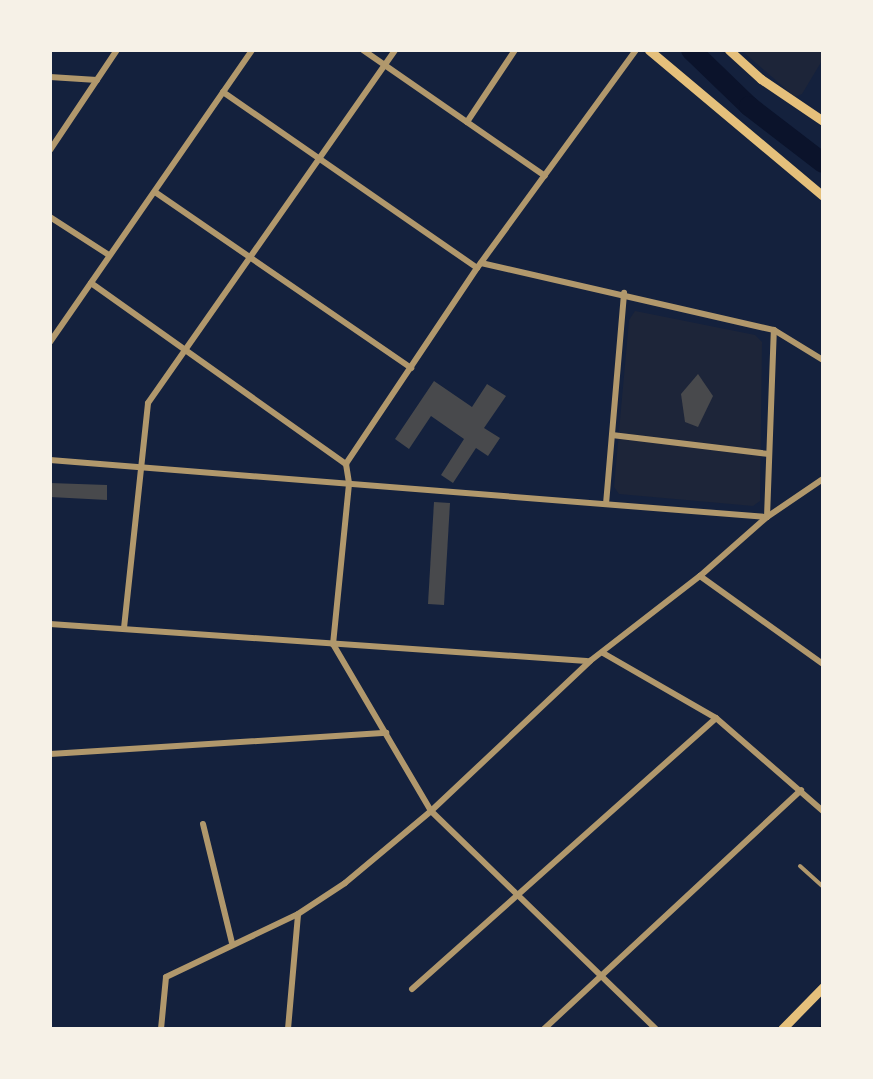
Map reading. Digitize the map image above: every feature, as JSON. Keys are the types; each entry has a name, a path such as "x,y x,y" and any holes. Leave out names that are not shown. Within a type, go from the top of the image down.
{"main road":[{"path":"648,50 823,196"},
{"path":"729,50 760,79 823,121"},
{"path":"782,1029 823,987"}],"street":[{"path":"50,150 117,50"},
{"path":"50,342 252,50"},
{"path":"362,50 545,176"},
{"path":"124,628 138,467 148,403 395,50"},
{"path":"467,122 516,50"},
{"path":"636,50 479,265 346,464 349,484 333,644 431,811 656,1029"},
{"path":"50,77 98,80"},
{"path":"223,92 479,265 624,293 774,330 823,360"},
{"path":"155,192 411,368"},
{"path":"50,218 109,255"},
{"path":"91,283 346,464"},
{"path":"606,504 624,293"},
{"path":"767,517 774,330"},
{"path":"612,436 770,454"},
{"path":"50,460 767,517"},
{"path":"160,1029 166,977 232,942 298,914 345,883 431,811 590,661 700,576 767,517 822,482"},
{"path":"700,576 823,664"},
{"path":"50,624 590,661"},
{"path":"604,653 716,718 823,811"},
{"path":"412,989 716,718"},
{"path":"50,754 386,732"},
{"path":"544,1029 800,790"},
{"path":"203,824 232,942"},
{"path":"288,1029 298,914"}],"lane":[{"path":"50,552 50,594"},
{"path":"800,866 823,886"}],"shaded area":[{"path":"741,50 823,50 823,59 802,94 795,97"},
{"path":"635,311 755,335 762,342 760,501 753,506 619,494 614,487 629,320"}],"building":[{"path":"698,374 713,396 698,427 685,422 681,394"},
{"path":"434,381 472,407 487,384 506,396 484,428 500,438 488,456 476,448 453,483 441,475 464,439 431,416 409,449 395,439"},
{"path":"50,483 107,485 107,500 50,497"},
{"path":"434,502 450,503 444,605 428,604"}],"waterway":[{"path":"691,50 749,106 823,163"},
{"path":"820,1029 823,1026"}]}
